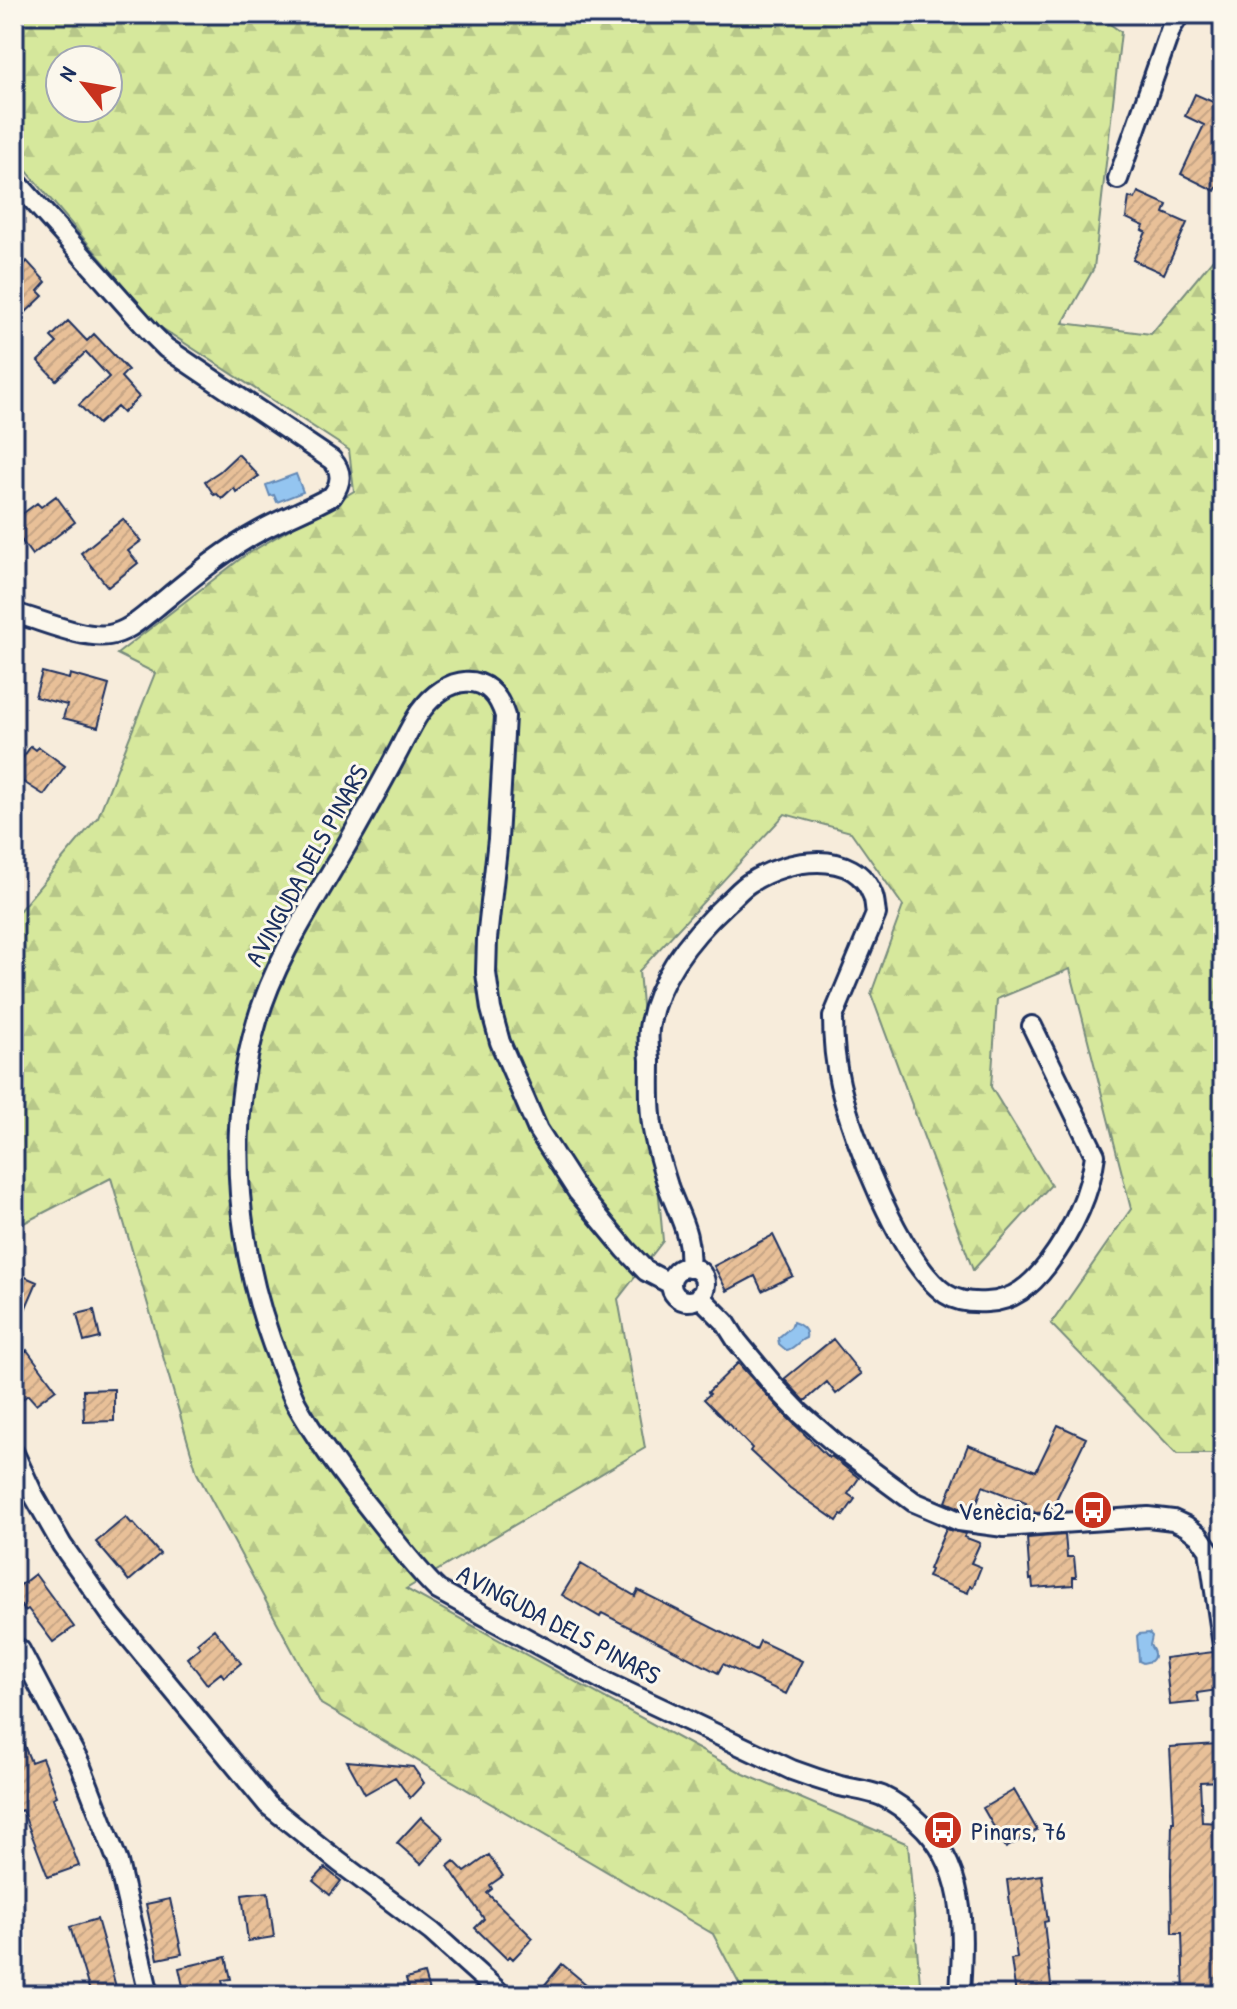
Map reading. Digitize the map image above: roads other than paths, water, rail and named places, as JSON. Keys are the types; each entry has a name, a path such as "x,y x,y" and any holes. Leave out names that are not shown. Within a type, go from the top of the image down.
{"street":[{"path":"1118,179 1171,28 1180,14"},
{"path":"14,179 166,348 332,460 340,473 337,489 332,496 259,531 190,579 131,627 100,636 14,613"},
{"name":"AVINGUDA DELS PINARS","path":"671,1284 646,1271 578,1192 538,1130 500,1042 486,973 505,716 501,701 480,682 466,681 445,687 420,711 294,934 269,984 257,1022 241,1106 239,1199 247,1255 268,1335 295,1400 310,1427 420,1573 438,1590 610,1684 792,1770 881,1796 903,1808 919,1822 942,1850 958,1886 962,1948 960,1995"},
{"path":"689,1268 690,1242 667,1182 651,1118 649,1026 658,992 690,941 709,919 751,882 785,866 814,861 830,862 847,867 864,881 873,896 876,914 833,1017 840,1083 866,1164 895,1227 930,1279 946,1294 963,1302 995,1302 1011,1298 1037,1278 1084,1201 1092,1175 1095,1155 1032,1026"},
{"path":"689,1268 699,1272 704,1286 699,1296 689,1301 678,1298 671,1284 675,1273 689,1268"},
{"path":"699,1296 725,1322 737,1341 800,1413 838,1446 914,1502 959,1521 1004,1527 1148,1517 1173,1520 1186,1526 1199,1536 1209,1550 1223,1646"},
{"path":"14,1453 62,1545 112,1616 268,1805 432,1932 502,1995"},
{"path":"14,1646 20,1650 80,1764 118,1862 149,1995"}],"water":[{"path":"296,474 303,492 277,502 274,495 270,496 266,485"},
{"path":"793,1322 805,1330 806,1338 786,1350 779,1344 778,1338"},
{"path":"1149,1633 1154,1657 1143,1663 1139,1661 1137,1636"}],"place":[{"name":"Venècia, 62","path":"1093,1510"},
{"name":"Pinars, 76","path":"943,1830"}]}
